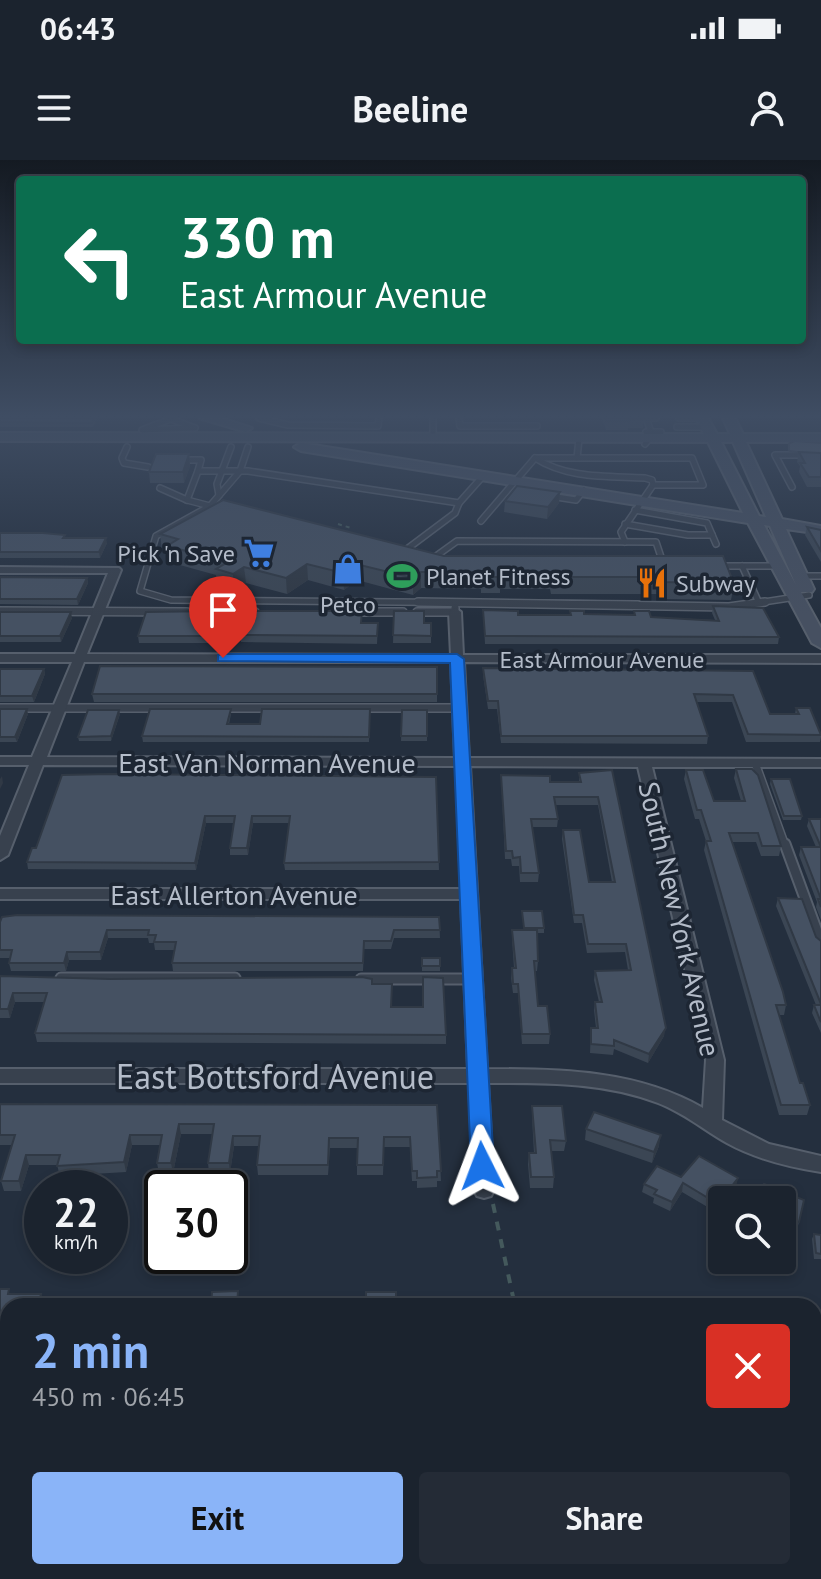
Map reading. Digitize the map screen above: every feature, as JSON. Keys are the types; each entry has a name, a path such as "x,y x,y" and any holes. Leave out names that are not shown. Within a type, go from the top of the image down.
{"main road":[{"path":"517,484 644,496"},
{"path":"518,484 644,496 821,522"},
{"path":"739,484 751,513 791,569 802,596 821,619"},
{"path":"754,484 772,516 821,643"},
{"path":"772,516 821,530"}],"street":[{"path":"0,570 115,570 0,855"},
{"path":"454,607 484,1190"},
{"name":"East Armour Avenue","path":"0,658 821,659"},
{"name":"East Van Norman Avenue","path":"0,761 821,763"},
{"name":"South New York Avenue","path":"644,763 715,1060 712,1123"},
{"name":"East Allerton Avenue","path":"0,894 469,894"},
{"name":"East Bottsford Avenue","path":"0,1076 564,1076 611,1082 680,1104 741,1141 766,1151 821,1164"}],"lane":[{"path":"187,500 193,484"},
{"path":"217,484 219,495"},
{"path":"228,484 210,506 156,536 140,591 171,600 454,607 703,607 802,596"},
{"path":"330,484 459,503"},
{"path":"399,555 455,513 459,503 476,484"},
{"path":"481,521 515,484"},
{"path":"625,542 621,532 650,484"},
{"path":"644,496 703,484"},
{"path":"160,488 187,500 225,510"},
{"path":"548,496 576,500 584,490"},
{"path":"644,496 707,523 716,544"},
{"path":"625,524 688,535 712,535"},
{"path":"163,532 178,533"},
{"path":"444,566 428,562 457,541 656,542 664,566"},
{"path":"390,552 414,558"},
{"path":"655,566 680,566"},
{"path":"711,566 791,569 821,576"},
{"path":"742,566 759,603"},
{"path":"348,612 454,607"},
{"path":"0,611 270,612"},
{"path":"0,708 459,708"},
{"path":"755,763 821,942"},
{"path":"47,978 252,978"},
{"path":"347,979 473,979"}],"path":[{"path":"338,524 351,528"},
{"path":"333,528 359,534"},
{"path":"484,1190 491,1196 513,1298"}],"building":[{"path":"517,486 560,492 548,507 505,501"},
{"path":"223,500 444,556 723,556 734,584 665,582 663,577 552,577 551,572 500,572 501,577 482,577 482,572 421,572 413,578 356,564 343,573 307,564 286,578 244,567 233,574 216,569 228,562 167,546 178,539 160,534"},
{"path":"807,527 821,530 821,551"},
{"path":"0,533 106,538 99,552 0,552"},
{"path":"0,577 87,578 77,599 0,599"},
{"path":"713,606 763,608 779,637 485,636 483,610 518,611 518,615 571,615 570,611 584,611 584,614 635,615 634,611 649,611 651,617 719,621"},
{"path":"216,611 209,636 138,636 146,612"},
{"path":"246,611 362,611 361,623 378,623 377,636 240,635"},
{"path":"394,611 424,611 424,623 431,623 431,636 393,635"},
{"path":"0,612 71,612 60,636 0,636"},
{"path":"100,666 437,667 437,694 92,694"},
{"path":"483,668 753,671 770,714 799,714 796,708 810,708 821,735 748,734 733,695 694,694 708,736 501,736 498,701 488,701"},
{"path":"0,669 44,669 32,696 0,696"},
{"path":"0,709 27,709 15,737 0,737"},
{"path":"150,709 231,709 227,724 260,724 262,709 370,709 369,737 142,736"},
{"path":"88,710 119,710 111,736 78,737"},
{"path":"402,710 427,710 427,736 401,736"},
{"path":"736,769 752,769 758,775 781,846 762,846 758,833 729,833 783,992 786,1005 776,1005 810,1105 781,1105 706,841 711,841 701,810 697,810 686,770 703,770 714,801 745,801"},
{"path":"612,770 666,1028 649,1054 614,1040 614,1046 591,1044 591,1028 598,1028 595,1002 602,1002 595,971 631,970 626,944 588,944 583,915 574,915 563,830 580,830 589,882 615,882 598,797 554,797 558,819 531,819 539,873 521,873 520,857 513,858 512,851 506,851 501,775 550,776 550,782 581,782 579,773"},
{"path":"62,775 436,777 439,862 284,863 290,816 252,816 247,848 230,848 235,816 205,816 195,863 27,862 32,848 36,848"},
{"path":"771,779 790,779 802,816 784,816"},
{"path":"809,819 821,819 821,847"},
{"path":"801,847 821,847 821,899"},
{"path":"778,898 802,899 816,937 821,941 821,1004"},
{"path":"522,911 542,911 544,928 524,928"},
{"path":"2,917 439,917 440,930 394,930 391,941 364,941 363,963 172,963 176,942 154,942 156,935 148,935 149,930 107,930 100,952 67,952 64,963 9,963 12,950 0,950 0,922"},
{"path":"512,930 537,930 538,961 534,961 538,1006 547,1006 550,1034 522,1034 518,984 513,984 512,968 516,968"},
{"path":"422,958 440,958 440,966 422,966"},
{"path":"0,976 110,979 362,977 372,979 372,984 392,984 391,1007 423,1007 423,977 443,978 446,1035 35,1033 47,993 13,993 8,1009 0,1009"},
{"path":"814,1005 821,1005 821,1022 820,1020"},
{"path":"0,1104 437,1105 441,1171 437,1171 437,1177 417,1178 417,1171 412,1171 410,1137 384,1137 383,1165 357,1165 358,1138 329,1138 328,1165 257,1165 260,1136 233,1136 229,1163 208,1163 214,1124 179,1124 171,1163 157,1163 162,1135 130,1135 124,1162 57,1166 60,1155 26,1155 19,1181 1,1181 15,1135 0,1135"},
{"path":"532,1106 562,1106 566,1141 550,1140 554,1177 531,1177 529,1153 536,1153"},
{"path":"594,1112 661,1135 654,1152 586,1129"},
{"path":"699,1156 738,1178 732,1186 708,1186 708,1198 683,1183 672,1202 654,1194 657,1190 644,1184 657,1166 681,1177"},
{"path":"796,1197 804,1200 799,1222 796,1221"},
{"path":"814,1234 821,1235 821,1254 816,1253"},
{"path":"0,1289 9,1289 8,1294 41,1294 40,1298 0,1298"},
{"path":"238,1291 238,1298 212,1298 212,1292"},
{"path":"366,1292 396,1292 396,1298 366,1298"}],"place":[{"name":"Pick 'n Save","path":"259,553"},
{"name":"Petco","path":"348,569"},
{"name":"Planet Fitness","path":"402,576"},
{"name":"Subway","path":"652,583"}],"route":[{"path":"223,658 457,659 482,1166"}]}
